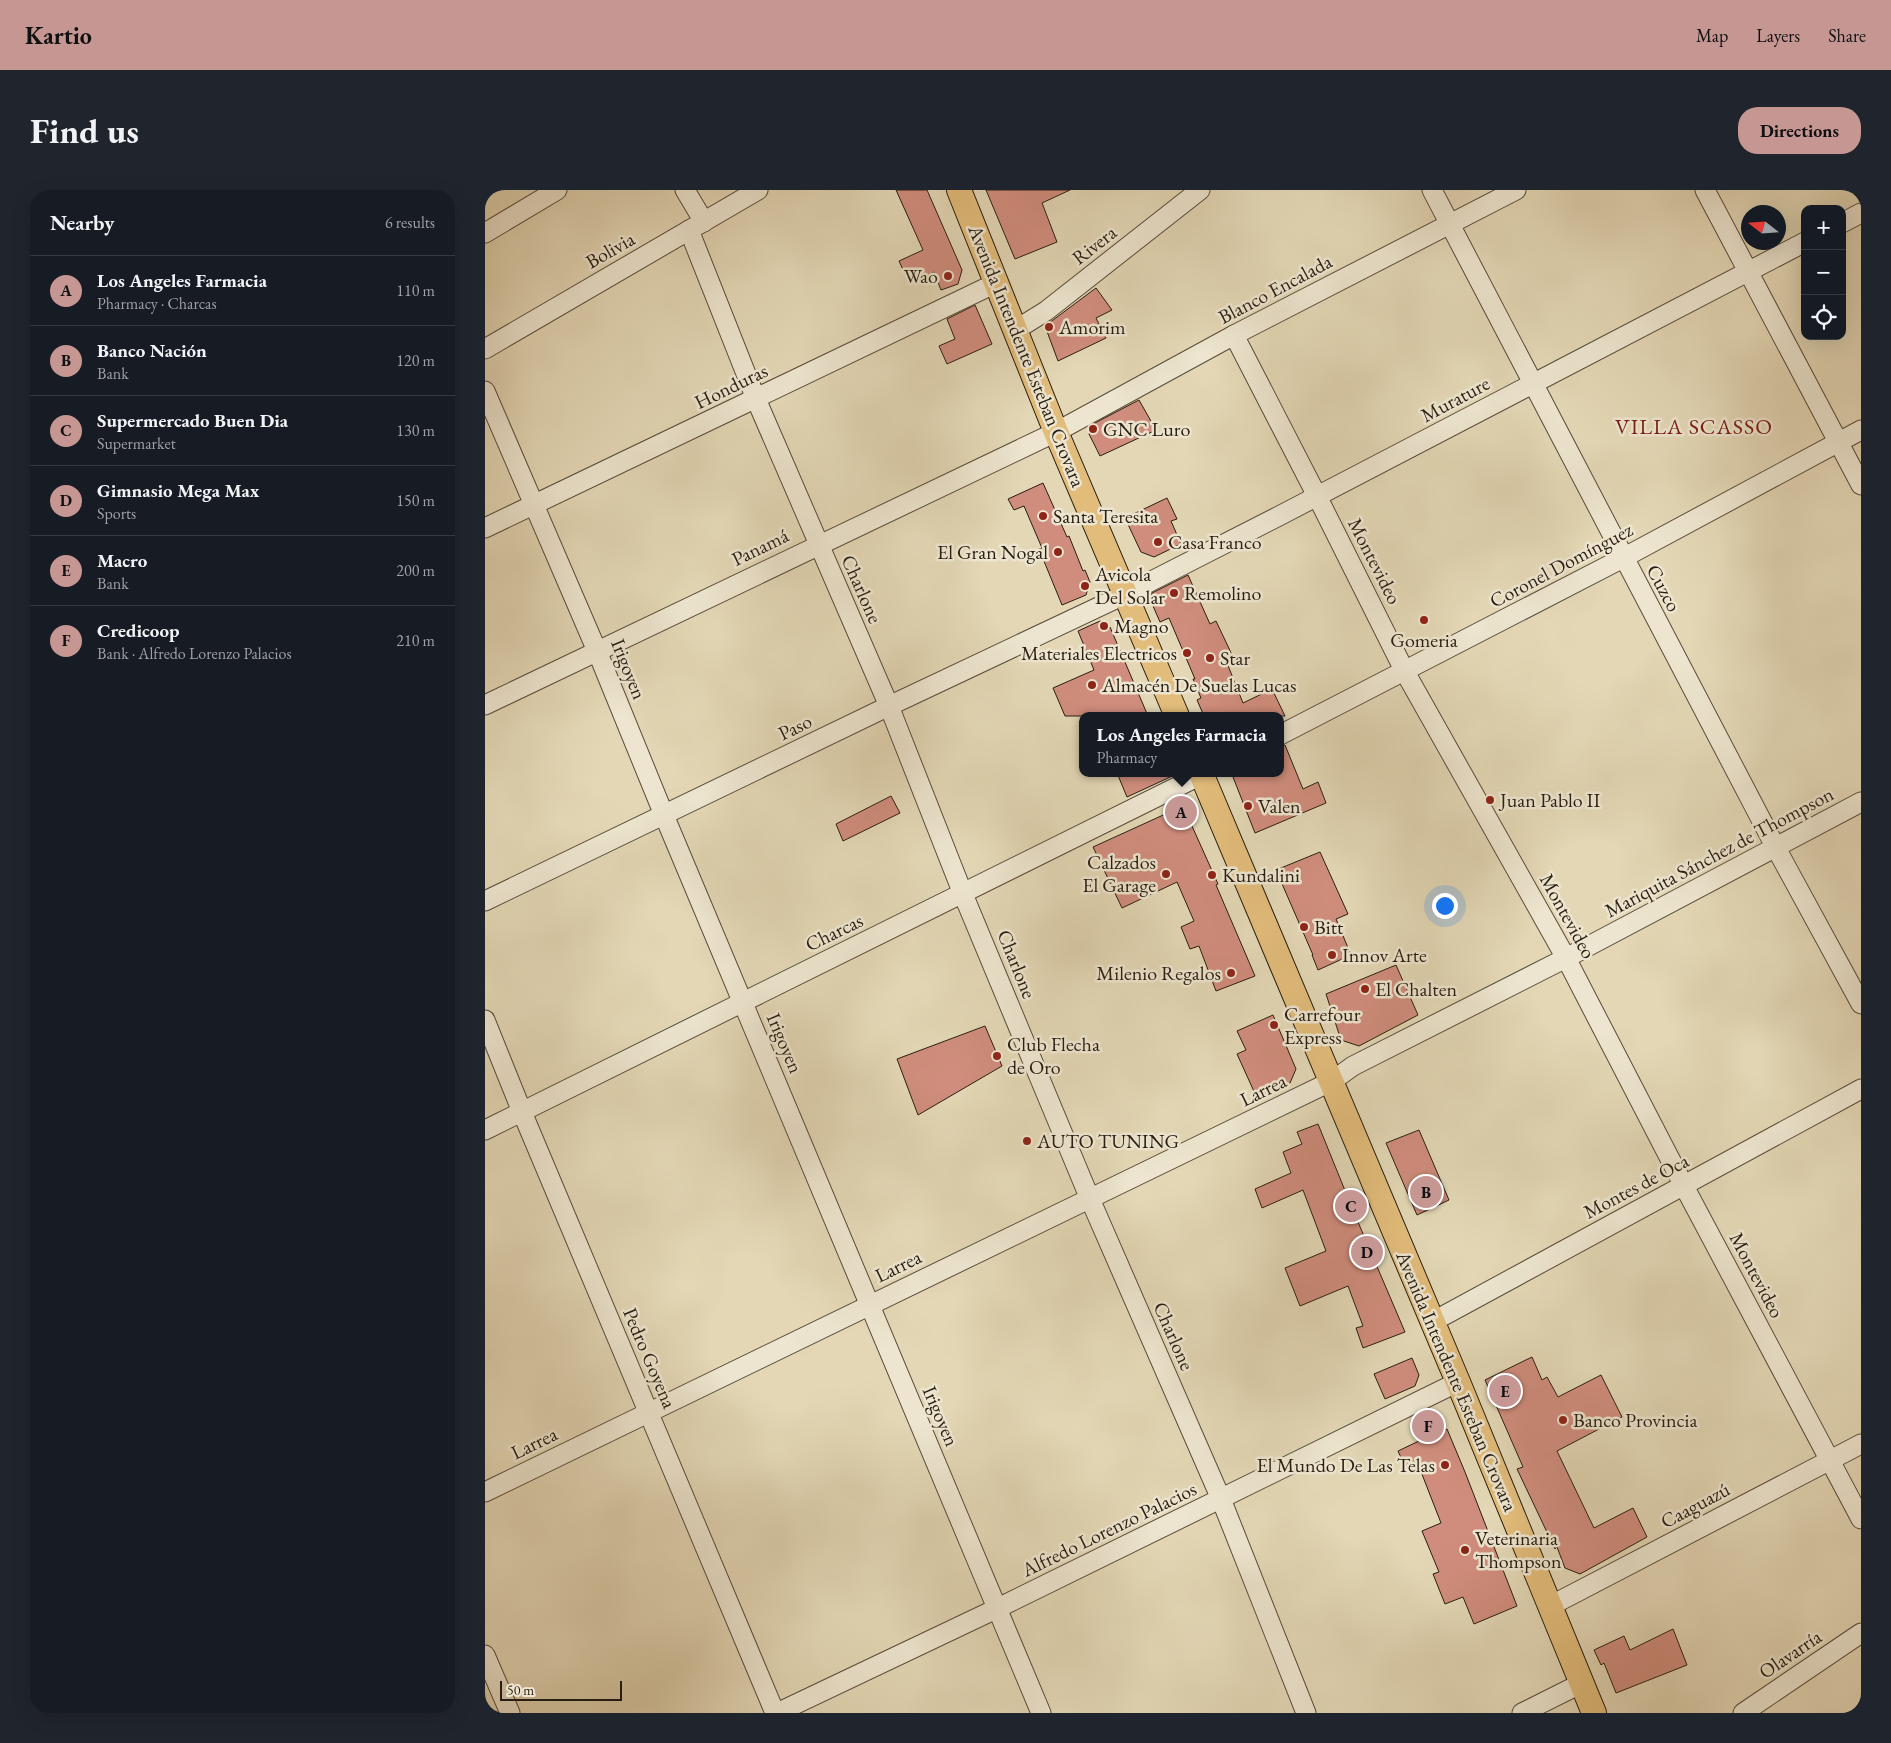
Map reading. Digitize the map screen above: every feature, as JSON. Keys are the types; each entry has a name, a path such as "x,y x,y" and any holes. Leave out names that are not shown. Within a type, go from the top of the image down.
{"main road":[{"name":"Avenida Intendente Esteban Crovara","path":"959,190 1014,331 1175,712"},
{"name":"Avenida Intendente Esteban Crovara","path":"1204,777 1313,1042 1332,1081 1458,1382 1594,1713"}],"street":[{"path":"485,233 557,190"},
{"name":"Charlone","path":"685,190 756,399 889,706 963,894 1090,1199 1221,1499 1306,1713"},
{"name":"Bolivia","path":"485,349 758,190"},
{"name":"Rivera","path":"1014,331 1047,311 1200,190"},
{"name":"Cuzco","path":"1432,190 1623,558 1776,848 1861,1004"},
{"name":"Blanco Encalada","path":"1056,432 1234,335 1516,190"},
{"path":"1705,190 1861,485"},
{"path":"1846,221 1861,214"},
{"name":"Murature","path":"1126,594 1801,244"},
{"name":"Honduras","path":"485,528 996,283"},
{"name":"Montevideo","path":"1234,335 1405,672 1566,958 1684,1186 1861,1519"},
{"name":"Irigoyen","path":"485,391 597,651 1041,1713"},
{"name":"Coronel Domínguez","path":"1284,733 1623,558 1861,430"},
{"name":"Panamá","path":"485,705 1056,432"},
{"name":"Paso","path":"485,901 1126,594"},
{"name":"Charcas","path":"485,1130 1197,777"},
{"name":"Mariquita Sánchez de Thompson","path":"1332,1081 1353,1066 1566,958 1861,802"},
{"name":"Pedro Goyena","path":"485,1020 522,1112 776,1713"},
{"name":"Larrea","path":"485,1492 1332,1081"},
{"name":"Montes de Oca","path":"1432,1322 1861,1089"},
{"name":"Alfredo Lorenzo Palacios","path":"776,1713 998,1608 1458,1382"},
{"name":"Caaguazú","path":"1550,1606 1861,1444"},
{"name":"Olavarría","path":"1743,1713 1861,1633"},
{"path":"485,1655 510,1713"},
{"path":"1522,1713 1582,1683"}],"building":[{"path":"896,190 927,190 962,270 958,284 941,290 934,272 909,283 899,261 923,250"},
{"path":"986,190 1070,190 1042,203 1057,242 1015,259"},
{"path":"1096,288 1112,310 1096,318 1106,338 1058,361 1045,326"},
{"path":"975,305 992,344 947,364 939,346 955,339 947,319"},
{"path":"1139,400 1156,430 1100,456 1089,434 1093,424"},
{"path":"1043,483 1067,537 1069,536 1083,571 1085,570 1090,582 1086,595 1062,605 1039,549 1042,548 1024,506 1014,510 1008,499"},
{"path":"1167,498 1177,519 1171,521 1181,544 1154,557 1141,552 1125,518"},
{"path":"1188,575 1210,624 1216,621 1234,659 1227,663 1243,703 1272,689 1283,712 1202,712 1197,700 1201,698 1193,679 1195,679 1169,618 1160,622 1150,599 1152,593"},
{"path":"1100,621 1110,627 1146,712 1079,712 1079,716 1065,716 1053,688 1094,670 1078,631"},
{"path":"1284,745 1303,789 1318,782 1326,803 1255,833 1233,777 1284,777"},
{"path":"1119,777 1170,777 1127,797"},
{"path":"891,796 900,813 843,841 836,824"},
{"path":"1183,806 1218,884 1216,885 1255,976 1216,991 1199,946 1190,949 1181,927 1194,921 1177,882 1122,908 1093,847"},
{"path":"1320,852 1348,914 1336,919 1351,955 1318,970 1276,870"},
{"path":"1396,965 1418,1015 1359,1046 1341,1040 1326,994"},
{"path":"1273,1015 1296,1069 1290,1083 1257,1098 1237,1054 1246,1050 1237,1031"},
{"path":"985,1026 1002,1066 918,1115 897,1059"},
{"path":"1318,1124 1405,1332 1363,1348 1356,1328 1363,1326 1348,1286 1300,1306 1285,1268 1326,1251 1303,1190 1262,1208 1255,1189 1291,1173 1283,1152 1302,1144 1297,1132"},
{"path":"1419,1130 1449,1200 1417,1215 1386,1143"},
{"path":"1532,1357 1542,1380 1547,1377 1558,1397 1601,1375 1622,1417 1557,1451 1594,1528 1633,1508 1647,1537 1580,1574 1565,1568 1557,1547 1555,1549 1517,1469 1523,1467 1485,1380"},
{"path":"1412,1358 1419,1375 1415,1386 1385,1399 1374,1374"},
{"path":"1428,1414 1440,1419 1445,1430 1447,1429 1517,1606 1474,1624 1463,1597 1445,1604 1433,1574 1439,1572 1422,1531 1441,1523 1418,1464 1406,1469 1398,1451 1419,1441 1411,1422"},
{"path":"1673,1629 1687,1665 1616,1693 1604,1663 1601,1665 1594,1650 1624,1636 1630,1650"}],"place":[{"name":"Wao","path":"948,276"},
{"name":"Amorim","path":"1049,327"},
{"name":"GNC Luro","path":"1093,429"},
{"name":"Santa Teresita","path":"1043,516"},
{"name":"Casa Franco","path":"1158,542"},
{"name":"El Gran Nogal","path":"1058,552"},
{"name":"Avicola Del Solar","path":"1085,586"},
{"name":"Remolino","path":"1174,593"},
{"name":"Gomeria","path":"1424,620"},
{"name":"Magno","path":"1104,626"},
{"name":"Materiales Electricos","path":"1187,653"},
{"name":"Star","path":"1210,658"},
{"name":"Almacén De Suelas Lucas","path":"1092,685"},
{"name":"Juan Pablo II","path":"1490,800"},
{"name":"Valen","path":"1248,806"},
{"name":"Los Angeles Farmacia","path":"1181,812"},
{"name":"Calzados El Garage","path":"1166,874"},
{"name":"Kundalini","path":"1212,875"},
{"name":"Bitt","path":"1304,927"},
{"name":"Innov Arte","path":"1332,955"},
{"name":"Milenio Regalos","path":"1231,973"},
{"name":"El Chalten","path":"1365,989"},
{"name":"Carrefour Express","path":"1274,1025"},
{"name":"Club Flecha de Oro","path":"997,1056"},
{"name":"AUTO TUNING","path":"1027,1141"},
{"name":"Banco Nación","path":"1426,1192"},
{"name":"Supermercado Buen Dia","path":"1351,1206"},
{"name":"Gimnasio Mega Max","path":"1367,1252"},
{"name":"Macro","path":"1505,1391"},
{"name":"Banco Provincia","path":"1563,1420"},
{"name":"Credicoop","path":"1428,1426"},
{"name":"El Mundo De Las Telas","path":"1445,1465"},
{"name":"Veterinaria Thompson","path":"1465,1550"}],"district":[{"name":"VILLA SCASSO","path":"1694,426"}]}
